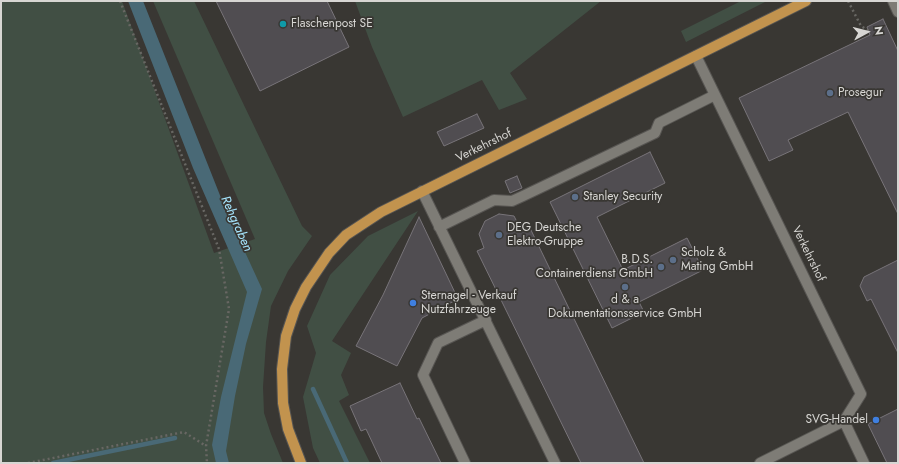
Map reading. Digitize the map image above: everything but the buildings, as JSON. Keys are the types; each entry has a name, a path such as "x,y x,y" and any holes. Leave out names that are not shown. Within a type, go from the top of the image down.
{"main road":[{"name":"Verkehrshof","path":"301,463 287,422 283,404 282,369 286,336 295,309 306,287 329,253 346,235 381,212 422,191 806,1"}],"lane":[{"path":"893,1 898,12"},
{"name":"Verkehrshof","path":"696,56 861,394 844,421"},
{"path":"439,227 494,200 512,201 523,196 654,133 659,124 715,95"},
{"path":"422,191 555,463"},
{"path":"465,463 423,375 438,343 486,320"},
{"path":"760,463 844,421 864,463"}],"path":[{"path":"120,1 219,249 228,309 206,446 207,463"},
{"path":"848,1 861,26 869,31"},
{"path":"28,463 184,432 206,446"}],"green space":[{"path":"1,1 122,1 214,253 255,239 153,1 194,1 302,226 312,236 288,271 271,306 266,342 263,387 264,413 283,463 1,463"},
{"path":"355,1 601,1 510,73 527,99 499,110 482,80 403,117 372,47"},
{"path":"741,1 767,1 686,42 681,31"},
{"path":"418,211 332,341 351,353 341,375 349,395 339,401 370,463 320,463 313,448 303,397 316,353 307,326 330,275 368,236"}],"water":[{"path":"128,1 143,1 227,213 262,289 246,344 235,396 226,451 229,463 216,463 212,445 221,397 247,292 193,168"}],"waterway":[{"path":"313,389 347,463"},
{"path":"53,463 175,438"}],"place":[{"name":"Flaschenpost SE","path":"283,24"},
{"name":"Prosegur","path":"830,93"},
{"name":"Stanley Security","path":"575,197"},
{"name":"DEG Deutsche Elektro-Gruppe","path":"499,235"},
{"name":"Scholz & Mating GmbH","path":"673,260"},
{"name":"B.D.S. Containerdienst GmbH","path":"661,267"},
{"name":"d & a Dokumentationsservice GmbH","path":"625,287"},
{"name":"Sternagel - Verkauf Nutzfahrzeuge","path":"413,303"},
{"name":"SVG-Handel","path":"876,420"}],"water label":[{"name":"Rehgraben","path":"236,224"}]}
